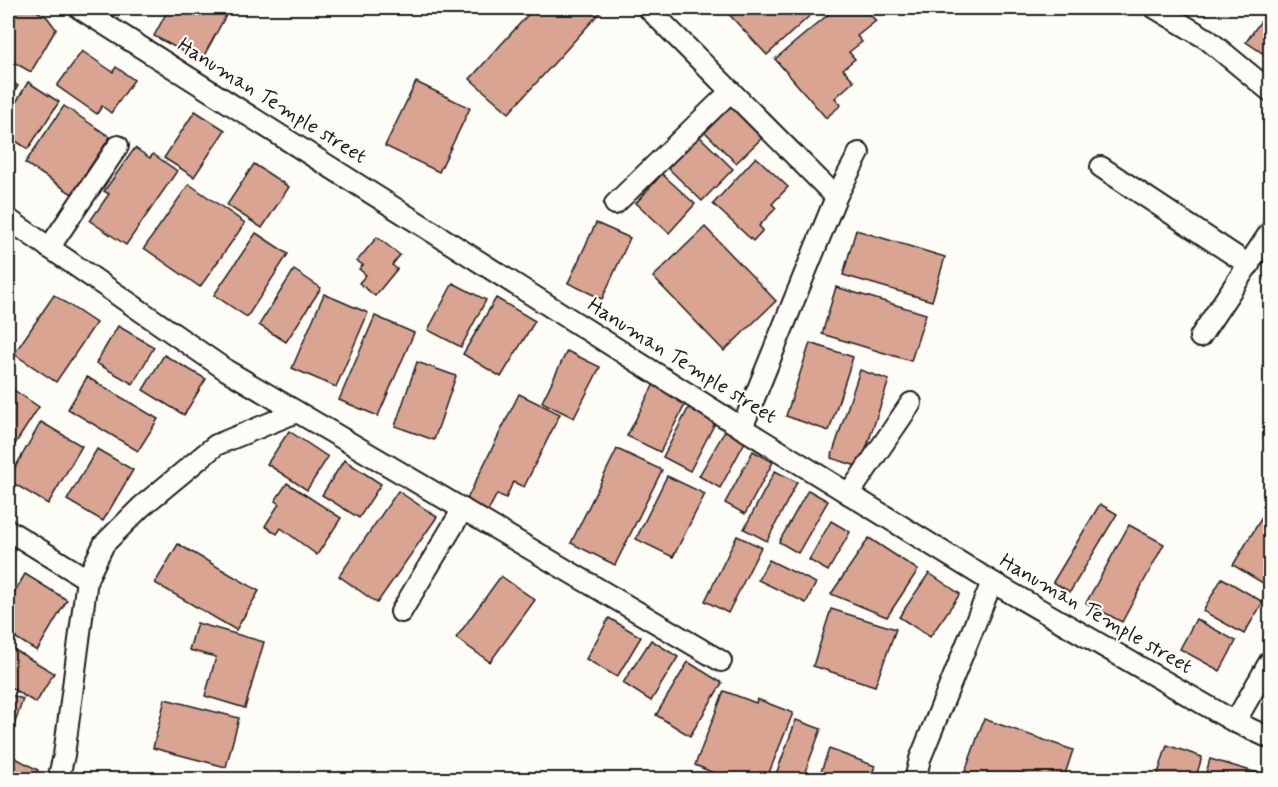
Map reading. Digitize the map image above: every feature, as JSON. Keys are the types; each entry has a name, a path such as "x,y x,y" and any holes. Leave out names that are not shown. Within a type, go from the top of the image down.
{"street":[{"name":"Hanuman Temple street","path":"79,8 742,428 992,582 1235,722 1270,738"},
{"path":"648,8 836,197"},
{"path":"1155,8 1207,39 1270,91"},
{"path":"615,204 731,91"},
{"path":"50,248 118,146"},
{"path":"742,428 836,197 859,153"},
{"path":"1101,167 1249,265"},
{"path":"8,219 226,370 721,661"},
{"path":"1200,337 1268,241"},
{"path":"849,494 911,403"},
{"path":"58,780 64,755 87,579 104,544 187,466 216,445 297,412"},
{"path":"401,612 463,509"},
{"path":"8,530 87,579"},
{"path":"915,780 920,759 992,582"},
{"path":"1235,722 1270,661"}],"building":[{"path":"17,8 32,8 47,17 56,29 31,72 8,59 8,24"},
{"path":"169,8 230,8 201,61 154,36"},
{"path":"534,8 604,8 509,113 470,79"},
{"path":"723,8 818,8 767,55"},
{"path":"836,8 864,8 876,21 857,36 862,42 849,52 855,59 843,69 854,81 835,98 841,105 826,118 775,59"},
{"path":"1270,8 1270,58 1246,42"},
{"path":"82,51 113,72 116,67 134,80 111,113 102,106 97,114 57,86"},
{"path":"8,79 18,86 8,102"},
{"path":"28,82 59,102 28,149 8,136 8,116"},
{"path":"416,82 470,108 439,172 385,146"},
{"path":"64,106 110,137 72,194 25,163"},
{"path":"731,106 762,138 736,163 705,132"},
{"path":"195,111 225,130 194,177 164,158"},
{"path":"699,136 733,169 702,201 668,168"},
{"path":"135,148 150,158 153,154 177,171 126,245 90,221 109,194 104,191"},
{"path":"756,157 788,187 772,204 776,208 759,226 763,230 753,241 713,204"},
{"path":"254,164 289,187 262,228 227,205"},
{"path":"662,174 695,204 669,233 636,203"},
{"path":"189,184 245,223 200,287 144,248"},
{"path":"596,223 630,238 602,299 568,283"},
{"path":"705,227 776,301 724,351 653,277"},
{"path":"856,230 945,257 932,301 843,275"},
{"path":"256,233 288,254 247,317 214,295"},
{"path":"377,237 400,255 392,265 397,269 375,296 359,283 366,275 359,269 363,265 357,261"},
{"path":"294,270 321,288 286,342 259,325"},
{"path":"453,283 486,300 461,347 428,330"},
{"path":"836,287 926,314 911,361 822,334"},
{"path":"324,294 368,313 336,387 292,368"},
{"path":"54,295 96,323 56,382 14,354"},
{"path":"496,298 535,321 501,377 463,354"},
{"path":"375,316 414,333 378,416 339,400"},
{"path":"118,326 154,347 133,384 96,363"},
{"path":"810,343 853,357 829,431 786,416"},
{"path":"567,351 600,367 574,418 542,402"},
{"path":"164,355 206,379 184,415 143,390"},
{"path":"417,362 456,376 434,440 395,426"},
{"path":"860,370 889,380 860,467 831,458"},
{"path":"87,377 158,419 138,451 68,409"},
{"path":"654,384 687,401 660,452 627,436"},
{"path":"8,386 39,407 8,455"},
{"path":"519,394 560,414 524,487 513,482 506,498 497,494 488,511 466,501"},
{"path":"689,407 716,421 690,471 663,457"},
{"path":"41,422 82,446 48,504 8,480"},
{"path":"726,429 746,440 720,488 699,476"},
{"path":"289,431 328,457 307,490 267,464"},
{"path":"97,449 133,470 103,521 67,500"},
{"path":"617,449 662,470 615,565 571,543"},
{"path":"753,451 773,462 745,514 725,503"},
{"path":"344,460 381,484 359,518 322,495"},
{"path":"775,471 797,482 767,541 744,529"},
{"path":"667,476 705,494 673,557 636,539"},
{"path":"287,483 341,518 317,555 281,528 277,534 265,526 279,504 275,501"},
{"path":"808,490 828,501 798,553 779,542"},
{"path":"398,491 437,517 377,603 339,576"},
{"path":"1100,504 1117,514 1070,592 1053,582"},
{"path":"1267,509 1270,511 1270,577 1266,585 1233,565"},
{"path":"831,521 850,532 828,571 809,560"},
{"path":"1129,525 1164,544 1122,622 1086,603"},
{"path":"737,536 761,547 728,613 705,601"},
{"path":"869,538 918,570 887,617 831,594"},
{"path":"178,544 259,591 236,630 155,583"},
{"path":"769,560 816,583 806,603 758,580"},
{"path":"929,573 960,594 930,637 899,617"},
{"path":"25,574 67,600 37,651 8,633 8,603"},
{"path":"501,576 535,600 490,662 456,638"},
{"path":"1222,578 1263,602 1244,634 1203,611"},
{"path":"831,609 896,629 875,686 813,666"},
{"path":"609,618 641,637 617,677 586,659"},
{"path":"1196,619 1236,641 1220,671 1180,649"},
{"path":"197,623 264,642 245,708 205,696 216,657 189,650"},
{"path":"651,640 678,657 651,701 623,683"},
{"path":"8,646 54,673 36,703 8,686"},
{"path":"688,662 722,683 690,736 656,715"},
{"path":"1270,678 1270,699 1261,693"},
{"path":"724,691 756,703 757,699 793,713 766,780 730,780 695,765"},
{"path":"8,694 23,699 9,740 8,739"},
{"path":"165,699 239,718 226,767 153,748"},
{"path":"984,719 1073,750 1063,780 987,780 965,772"},
{"path":"796,720 821,729 802,780 780,780 775,777"},
{"path":"1167,745 1202,757 1195,780 1156,780"},
{"path":"829,749 875,766 870,780 818,780"},
{"path":"8,754 38,770 33,780 8,780"},
{"path":"1210,759 1258,773 1256,780 1204,780"}]}
